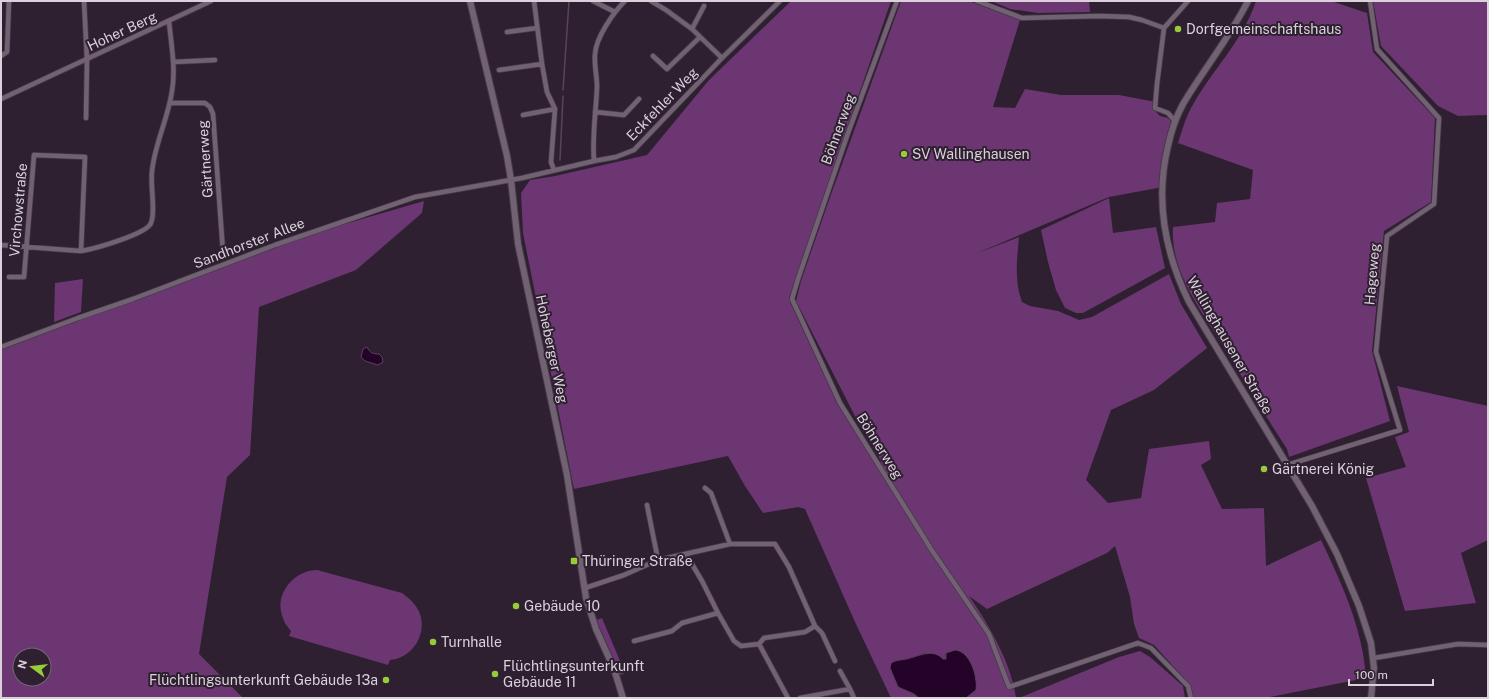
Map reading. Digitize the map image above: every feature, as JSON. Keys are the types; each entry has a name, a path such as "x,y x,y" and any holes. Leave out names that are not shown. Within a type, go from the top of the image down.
{"street":[{"path":"1,56 7,52 9,1"},
{"path":"84,1 86,60"},
{"name":"Hoher Berg","path":"1,99 211,1"},
{"name":"Hoheberger Weg","path":"470,1 507,156 518,244 568,474 590,614 614,669 623,698"},
{"path":"534,1 547,92 555,109 551,162 554,170"},
{"path":"593,1 615,12"},
{"path":"594,161 592,141 597,87 595,52 604,30 615,12 625,1"},
{"name":"Eckfehler Weg","path":"511,180 616,157 634,150 722,58 780,1"},
{"name":"Böhnerweg","path":"897,1 846,140 792,299 840,403 931,549 989,634 1009,687 1138,643 1151,648 1188,686 1191,698"},
{"path":"977,1 1022,18 1099,16 1129,17 1164,28"},
{"path":"1175,121 1168,114 1156,108 1155,105 1164,28 1188,1"},
{"name":"Wallinghausener Straße","path":"1248,1 1238,20 1182,105 1175,121 1164,163 1162,208 1165,234 1174,269 1189,302 1312,506 1337,554 1366,624 1374,658 1374,677 1371,698"},
{"name":"Hageweg","path":"1287,465 1400,430 1376,352 1387,236 1434,204 1439,118 1377,49 1370,1"},
{"path":"654,2 692,29 722,58"},
{"path":"692,29 704,6"},
{"path":"1,245 81,251 93,249 137,233 146,229 151,224 154,153 170,103 174,79 169,21"},
{"path":"507,32 537,28"},
{"path":"653,56 667,69 700,36"},
{"name":"Hoher Berg","path":"86,60 86,118"},
{"path":"173,62 215,60"},
{"path":"499,70 542,64"},
{"path":"595,112 624,114 639,99"},
{"name":"Gärtnerweg","path":"170,103 204,103 210,107 213,114 223,252"},
{"path":"524,114 555,109"},
{"name":"Virchowstraße","path":"10,277 24,277 34,155 85,157 81,251"},
{"name":"Sandhorster Allee","path":"1,347 275,245 363,214 416,197 511,180"},
{"path":"705,488 711,493 730,544"},
{"path":"647,505 658,560"},
{"path":"585,588 624,575 658,560 730,544 775,544 789,567 815,626 822,633 835,661"},
{"path":"686,554 734,641 741,646 759,644 764,638 805,632 815,626"},
{"path":"634,641 672,631 682,623 718,613"},
{"path":"759,644 788,698"},
{"path":"1374,658 1457,644 1488,645"},
{"path":"840,671 854,698"},
{"path":"800,698 850,689"}],"shaded area":[{"path":"791,1 891,1 789,298 838,405 885,479 880,459 858,422 796,301 801,281 829,200 901,1 969,1 1020,20 993,107 1015,108 1025,89 1061,95 1119,95 1156,102 1156,112 1160,116 1168,118 1175,125 1163,187 1109,197 975,254 1019,237 1017,278 1019,294 1022,302 1030,306 1058,311 1079,320 1092,317 1169,274 1181,304 1207,348 1154,390 1111,410 1086,480 1108,503 1141,498 1149,449 1209,441 1211,459 1201,465 1222,509 1264,508 1266,566 1321,540 1344,590 1356,624 1361,642 1366,678 1265,698 1193,698 1190,685 1154,645 1139,638 1134,624 1130,597 1115,546 1107,553 987,609 969,596 998,644 1009,671 1016,698 966,698 972,690 973,685 972,668 968,659 945,654 946,658 943,659 921,654 895,661 891,671 898,687 914,694 919,698 891,698 855,622 805,509 798,507 763,513 745,486 728,456 574,489 523,233 521,193 530,180 555,176 647,155 709,80"},
{"path":"991,1 1089,1 1090,12 1038,13 1010,9"},
{"path":"1256,1 1331,1 1367,13 1373,52 1435,118 1431,202 1384,231 1372,351 1390,421 1289,457 1287,449 1189,290 1176,259 1173,243 1173,227 1215,222 1217,203 1250,199 1253,170 1178,143 1191,108 1199,94 1235,43 1250,16"},
{"path":"1373,1 1488,1 1488,115 1458,116 1438,106 1381,46"},
{"path":"1109,198 1113,233 1156,227 1165,268 1083,313 1076,313 1065,308 1056,290 1041,230"},
{"path":"424,201 422,213 356,270 259,307 250,455 227,477 199,654 243,698 1,698 1,346 324,230"},
{"path":"83,279 81,312 54,322 55,283"},
{"path":"367,347 372,353 379,354 382,357 383,362 378,365 365,361 361,357 363,349"},
{"path":"1397,386 1488,406 1488,540 1461,553 1476,603 1405,611 1366,478 1406,467 1395,437 1409,432"},
{"path":"317,570 405,595 419,611 422,622 416,644 405,655 390,660 388,665 289,636 291,631 284,622 281,609 283,593 293,579 309,571"},
{"path":"602,618 625,673 620,675 596,620"},
{"path":"955,650 960,651 969,659 976,678 976,690 966,698 919,698 914,694 898,687 890,668 891,663 930,653 946,659 946,653"},
{"path":"1140,651 1150,657 1183,686 1185,698 1019,698 1119,657"}],"waterway":[{"path":"563,90 569,1"},
{"path":"560,160 563,96"}],"place":[{"name":"Dorfgemeinschaftshaus","path":"1178,29"},
{"name":"SV Wallinghausen","path":"904,154"},
{"name":"Gärtnerei König","path":"1264,469"},
{"name":"Thüringer Straße","path":"574,561"},
{"name":"Gebäude 10","path":"516,606"},
{"name":"Turnhalle","path":"433,642"},
{"name":"Flüchtlingsunterkunft Gebäude 11","path":"495,674"},
{"name":"Flüchtlingsunterkunft Gebäude 13a","path":"386,680"}]}
